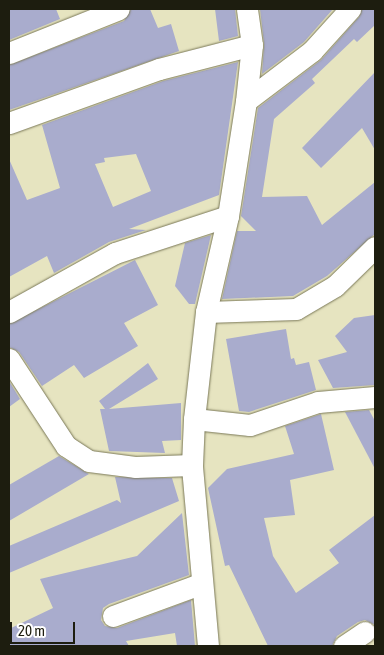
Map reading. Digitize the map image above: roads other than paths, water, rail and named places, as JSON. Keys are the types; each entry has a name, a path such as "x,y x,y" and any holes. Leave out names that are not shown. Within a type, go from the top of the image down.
{"street":[{"path":"9,53 119,9"},
{"path":"208,646 200,584 192,465 194,419 206,312 228,216 246,102 252,45 247,9"},
{"path":"246,102 312,51 350,9"},
{"path":"9,123 159,69 252,45"},
{"path":"9,312 115,253 228,216"},
{"path":"206,312 296,309 335,286 375,247"},
{"path":"9,359 66,446 89,461 135,467 192,465"},
{"path":"194,419 250,425 318,402 375,399"},
{"path":"113,616 200,584"},
{"path":"344,646 365,632"}]}
